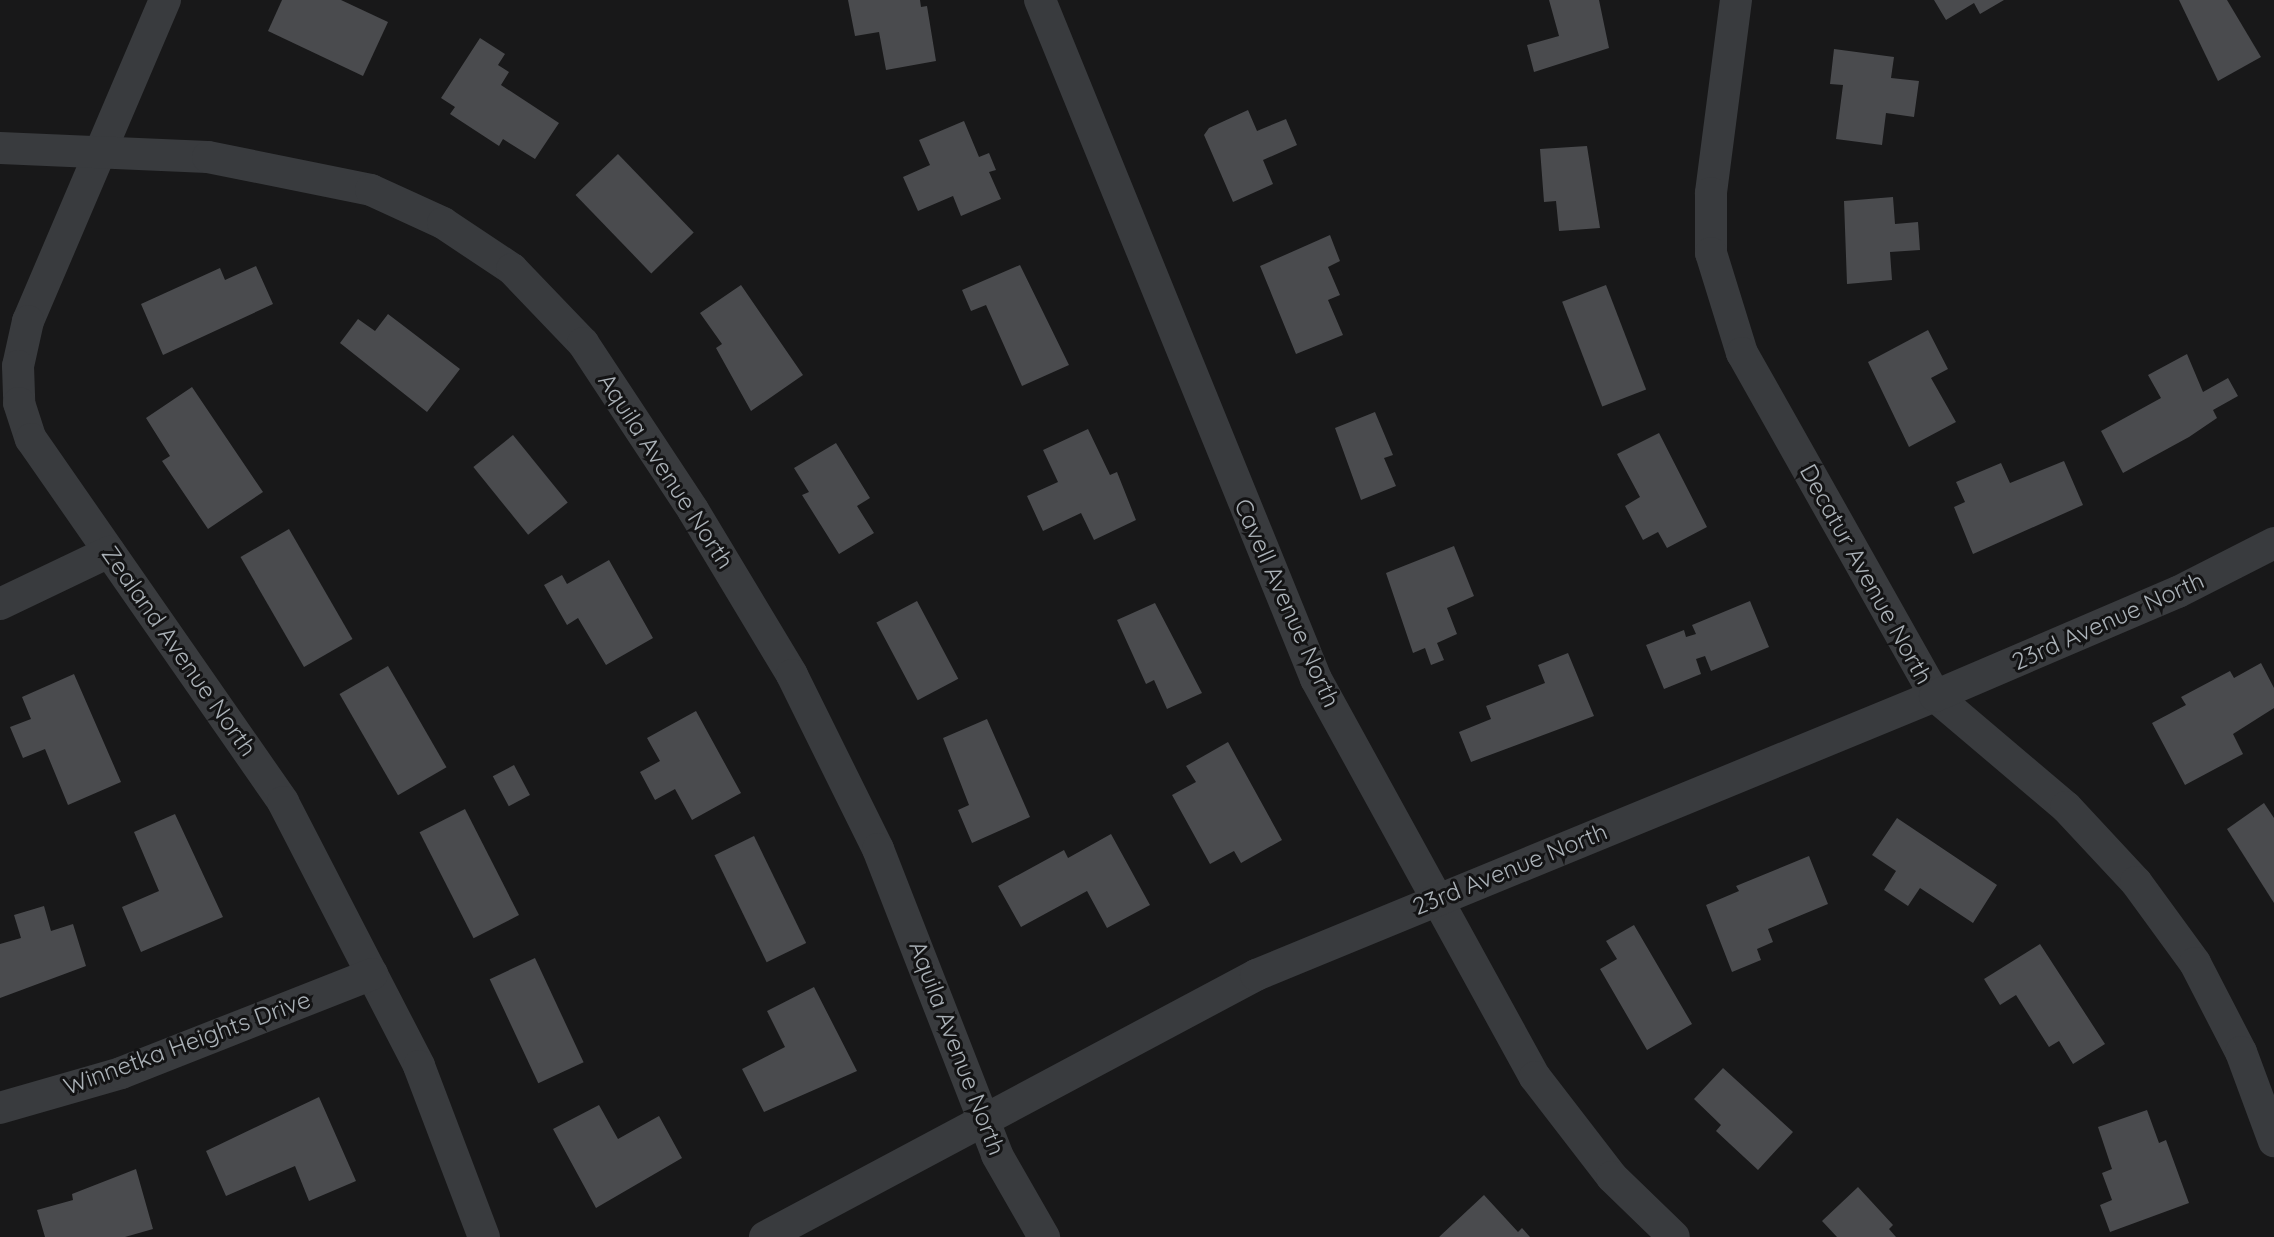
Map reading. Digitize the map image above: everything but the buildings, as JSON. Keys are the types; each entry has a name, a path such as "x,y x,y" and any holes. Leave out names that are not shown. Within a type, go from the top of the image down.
{"street":[{"path":"0,148 100,153 165,0"},
{"name":"Cavell Avenue North","path":"1040,0 1316,679 1552,1102 1612,1177 1674,1237"},
{"name":"Decatur Avenue North","path":"1736,0 1711,193 1711,253 1722,302 1742,353 1935,696 2066,807 2136,882 2195,963 2241,1052 2274,1141"},
{"name":"Zealand Avenue North","path":"100,153 28,321 18,366 19,403 31,439 283,802 419,1066 484,1237"},
{"name":"Aquila Avenue North","path":"100,153 208,157 371,190 443,223 512,269 583,343 792,675 878,849 997,1155 1044,1237"},
{"name":"23rd Avenue North","path":"765,1237 1256,975 1935,696 2178,592 2274,543"},
{"path":"0,604 109,552"},
{"name":"Winnetka Heights Drive","path":"0,1108 121,1073 372,974"}]}
